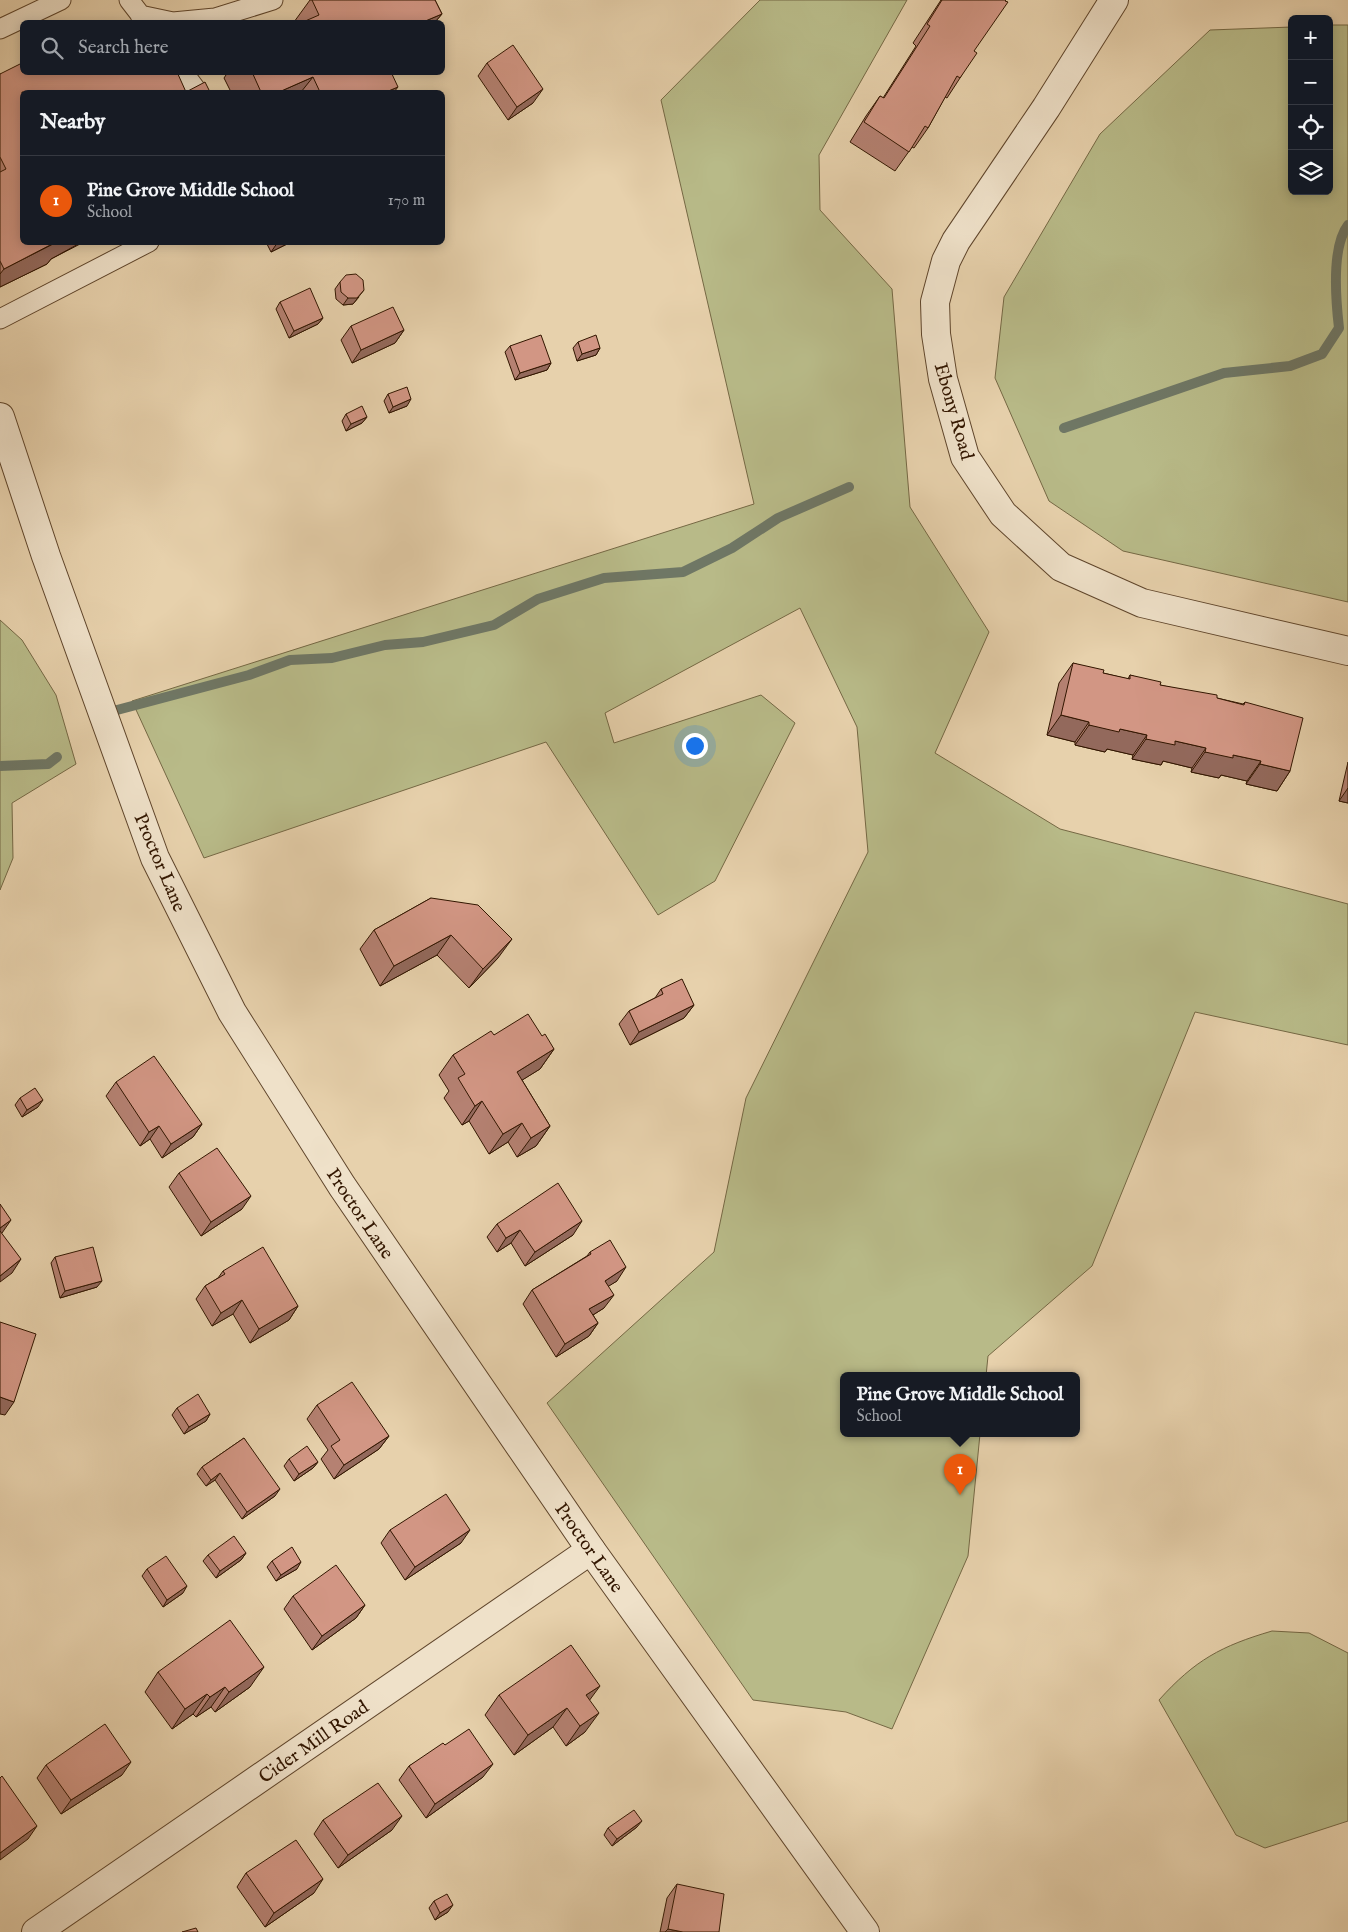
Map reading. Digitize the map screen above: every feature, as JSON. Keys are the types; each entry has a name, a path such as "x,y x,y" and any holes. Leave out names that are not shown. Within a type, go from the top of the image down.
{"street":[{"name":"Ebony Road","path":"1114,0 1046,108 956,241 946,262 935,302 936,334 943,379 965,456 1003,514 1061,567 1142,603 1348,652"},
{"name":"Proctor Lane","path":"0,417 6,457 46,556 155,858 232,1012 342,1186 591,1550 865,1932"},
{"name":"Cider Mill Road","path":"36,1932 591,1550"}],"lane":[{"path":"0,29 61,0"},
{"path":"194,20 215,18 272,0"},
{"path":"139,12 166,20"},
{"path":"186,75 197,90"},
{"path":"0,319 143,245"}],"green space":[{"path":"760,0 907,0 819,155 820,210 892,289 910,507 989,632 935,753 1060,829 1348,904 1348,1045 1195,1012 1092,1266 988,1356 986,1372 840,1372 840,1437 980,1437 968,1556 892,1729 846,1712 753,1700 547,1403 714,1252 746,1098 868,852 857,727 800,608 605,713 614,743 761,695 795,723 715,881 658,915 546,742 204,858 132,701 754,504 661,100"},
{"path":"1333,25 1348,25 1348,602 1123,551 1049,501 995,378 1004,297 1100,134 1210,30 1288,27 1288,195 1333,195"},
{"path":"0,620 22,640 56,695 76,764 12,803 13,858 0,890"},
{"path":"1272,1631 1309,1633 1348,1653 1348,1821 1265,1848 1236,1835 1159,1700 1185,1674 1210,1656 1238,1642"}],"building":[{"path":"312,0 435,0 442,14 428,20 308,20 319,15"},
{"path":"942,0 1006,0 1008,2 974,51 977,53 960,78 957,76 928,128 925,126 909,152 864,122 880,96 884,98 930,26 927,24"},
{"path":"513,45 543,89 517,107 487,63"},
{"path":"20,64 20,75 178,75 185,90 20,90 20,245 50,245 4,269 0,261 0,172 6,169 0,157 0,74"},
{"path":"253,75 392,75 398,87 391,90 319,90 313,77 284,90 260,90"},
{"path":"205,82 209,90 190,90"},
{"path":"356,274 363,280 364,290 357,298 348,298 341,292 340,282 346,275"},
{"path":"310,288 323,318 294,331 280,302"},
{"path":"393,307 404,330 361,350 351,326"},
{"path":"541,335 551,363 520,373 510,346"},
{"path":"596,335 600,348 582,354 578,342"},
{"path":"407,387 411,399 393,407 388,394"},
{"path":"362,406 367,417 351,424 346,414"},
{"path":"1073,663 1104,670 1103,673 1130,679 1130,675 1161,682 1160,685 1217,695 1217,698 1244,705 1245,702 1303,718 1290,771 1260,764 1261,761 1205,752 1206,748 1175,741 1175,745 1146,739 1147,735 1120,729 1119,732 1089,725 1089,722 1061,715"},
{"path":"431,898 478,905 512,939 483,969 451,935 394,966 374,930"},
{"path":"682,979 694,1005 639,1032 629,1011 663,994 661,989"},
{"path":"528,1014 542,1036 545,1034 554,1049 517,1072 550,1126 531,1138 522,1123 503,1134 482,1101 475,1106 458,1078 465,1074 453,1055 491,1031 494,1035"},
{"path":"154,1056 202,1124 171,1144 159,1126 149,1132 116,1082"},
{"path":"35,1088 43,1100 27,1110 20,1098"},
{"path":"217,1148 251,1196 211,1222 179,1173"},
{"path":"558,1183 582,1221 535,1252 520,1230 506,1238 497,1224"},
{"path":"0,1204 11,1220 0,1228"},
{"path":"0,1231 21,1259 0,1276"},
{"path":"610,1240 626,1267 605,1281 614,1295 589,1309 598,1323 565,1344 532,1290 591,1254 590,1252"},
{"path":"93,1247 102,1281 65,1291 55,1257"},
{"path":"263,1247 298,1306 259,1329 242,1300 221,1313 205,1286 225,1274 223,1271"},
{"path":"0,1322 36,1334 14,1402 0,1397"},
{"path":"352,1382 389,1436 344,1465 331,1446 340,1440 317,1405"},
{"path":"198,1394 210,1414 189,1427 177,1408"},
{"path":"244,1438 280,1489 247,1512 220,1473 211,1480 202,1467"},
{"path":"307,1446 318,1462 299,1474 289,1459"},
{"path":"446,1494 470,1530 415,1567 390,1530"},
{"path":"234,1536 246,1553 220,1571 208,1555"},
{"path":"292,1547 301,1562 281,1575 272,1561"},
{"path":"166,1556 187,1586 167,1600 147,1569"},
{"path":"336,1565 365,1605 322,1636 293,1596"},
{"path":"230,1620 264,1667 229,1692 225,1687 210,1697 207,1694 185,1709 158,1672"},
{"path":"571,1645 600,1686 586,1695 599,1713 580,1726 567,1708 528,1735 499,1695"},
{"path":"105,1724 131,1762 71,1800 46,1765"},
{"path":"469,1729 493,1764 435,1804 409,1766 443,1743 445,1745"},
{"path":"2,1776 37,1826 0,1853 0,1778"},
{"path":"378,1783 402,1816 348,1855 323,1820"},
{"path":"634,1810 642,1821 617,1839 608,1828"},
{"path":"296,1840 323,1879 274,1913 246,1873"},
{"path":"677,1884 724,1894 719,1932 683,1932 668,1929"},
{"path":"447,1894 453,1905 440,1913 434,1901"},
{"path":"196,1928 198,1932 182,1932"}],"waterway":[{"path":"1064,428 1224,373 1290,366 1322,354 1339,328 1336,290 1337,260 1339,247 1348,225"},
{"path":"117,710 249,675 290,660 332,658 385,645 423,642 494,625 538,599 604,578 683,572 732,548 778,518 849,487"},
{"path":"0,766 48,764 57,757"}],"place":[{"name":"Pine Grove Middle School","path":"960,1495"}]}
